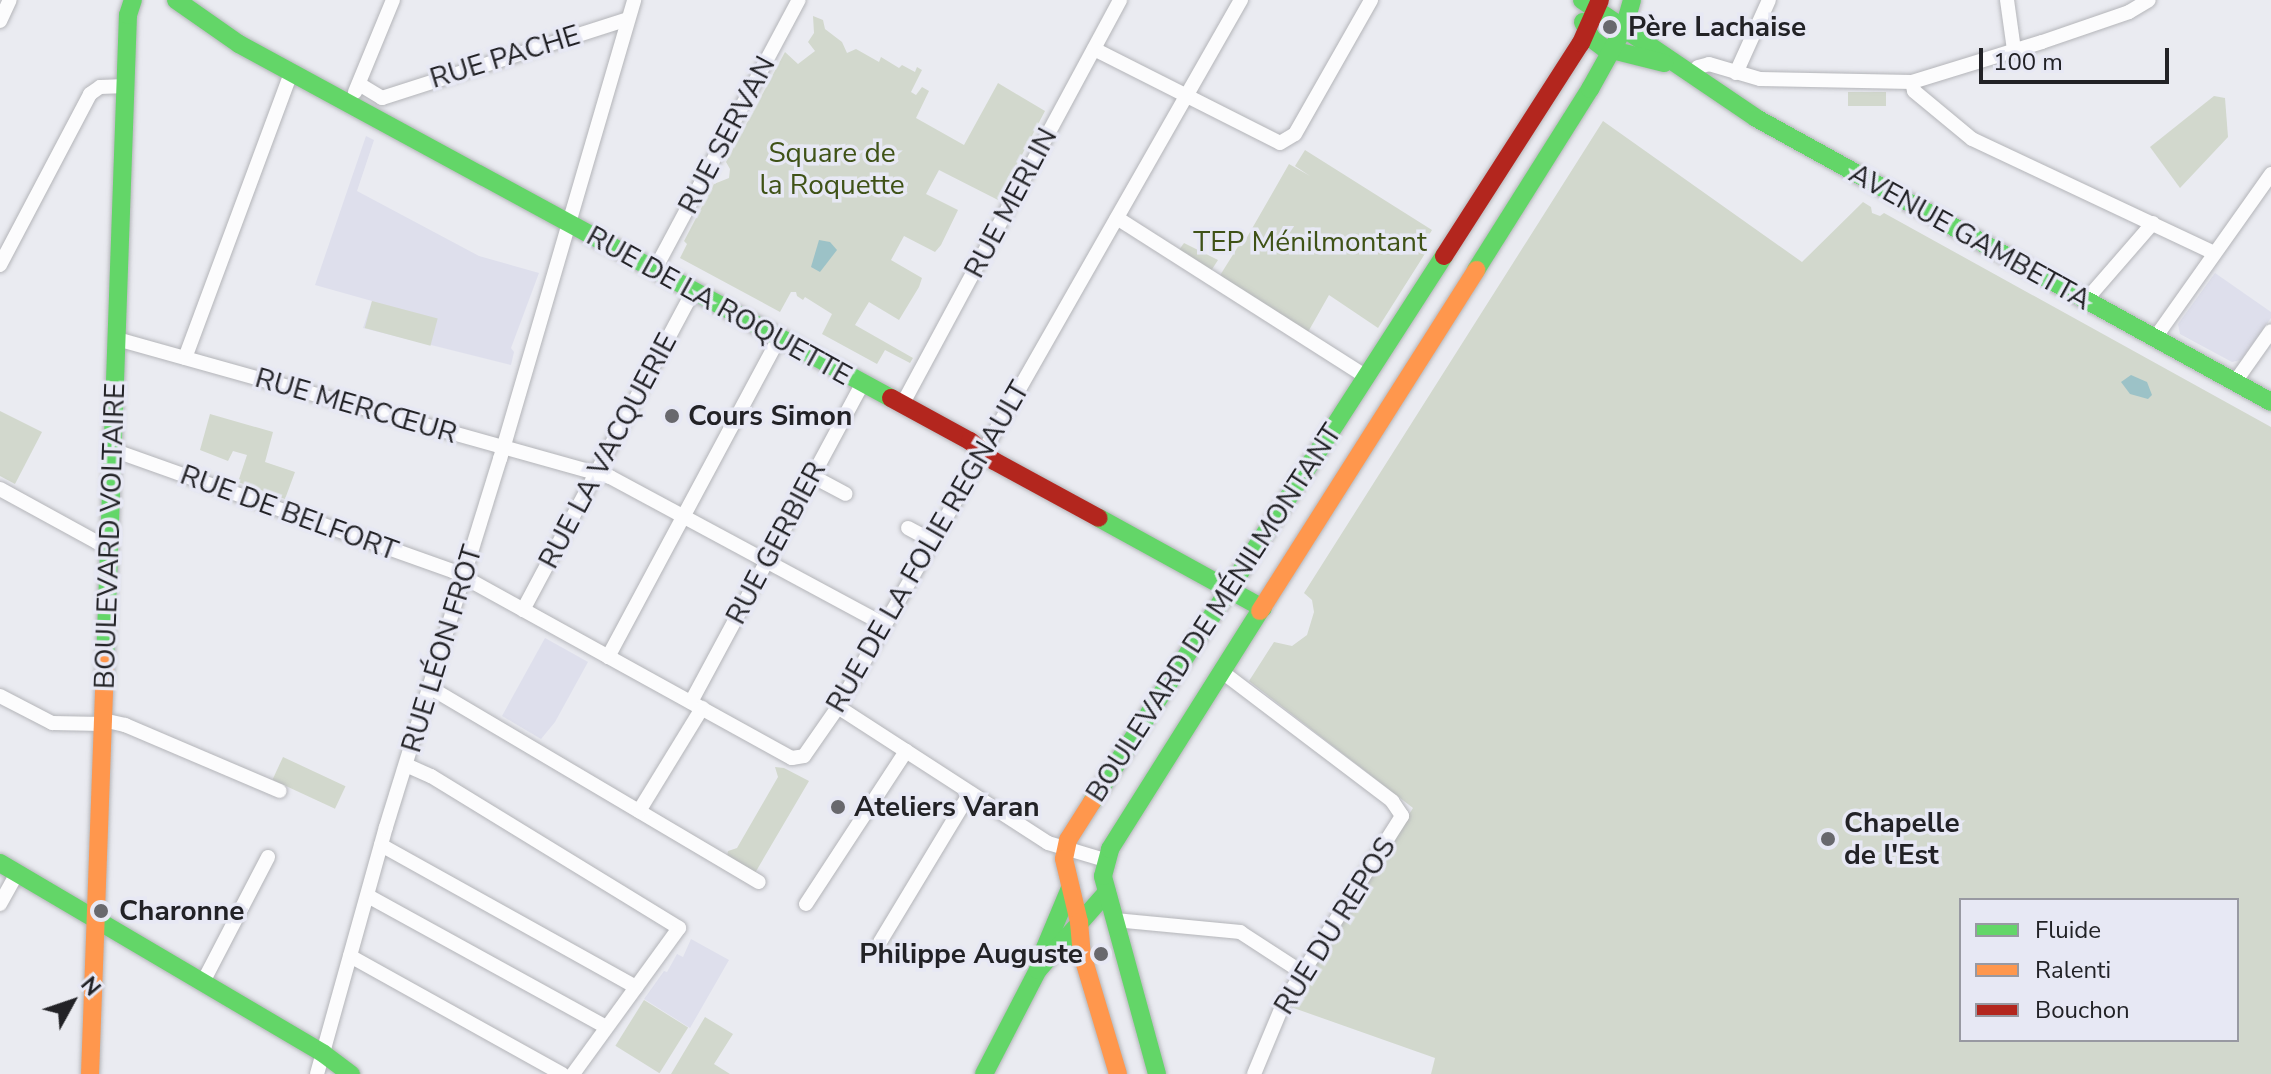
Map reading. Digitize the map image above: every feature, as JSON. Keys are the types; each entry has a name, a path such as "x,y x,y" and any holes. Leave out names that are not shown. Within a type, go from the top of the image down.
{"main road":[{"name":"BOULEVARD VOLTAIRE","path":"90,1074 128,15 133,0"},
{"name":"RUE DE LA ROQUETTE","path":"176,0 239,44 902,405 983,451 994,461 1263,608"},
{"path":"1574,0 1587,33 1598,44 1612,51 1672,65"},
{"name":"BOULEVARD DE MÉNILMONTANT","path":"1105,860 1612,51 1624,28 1632,0"},
{"name":"BOULEVARD DE MÉNILMONTANT","path":"1064,850 1587,33 1593,3 1672,65"},
{"name":"AVENUE GAMBETTA","path":"1672,65 1813,151 2271,402"},
{"path":"1365,376 1395,396"},
{"path":"1064,850 1079,922 1082,954 1118,1074"},
{"path":"1105,860 1107,892 1157,1074"},
{"path":"0,863 324,1054 351,1074"},
{"path":"984,1074 1038,970 1044,948 1070,888"},
{"path":"1038,970 1107,892"}],"street":[{"path":"0,21 10,0"},
{"path":"350,105 393,0"},
{"name":"RUE SERVAN","path":"654,271 799,0"},
{"name":"RUE MERLIN","path":"902,405 1120,0"},
{"name":"RUE DE LA FOLIE REGNAULT","path":"464,578 792,758 804,756 838,707 1241,0"},
{"path":"1094,49 1277,143 1287,141 1295,134 1371,0"},
{"path":"1736,73 1769,0"},
{"path":"2007,0 2014,50"},
{"path":"1691,76 1704,64 1760,79 1912,82 2125,14 2149,0"},
{"name":"RUE LÉON FROT","path":"317,1074 381,845 503,447 631,1"},
{"name":"RUE PACHE","path":"382,98 628,19"},
{"path":"185,358 291,73"},
{"path":"1912,82 1914,91 1972,139 2214,253"},
{"path":"359,84 382,98 373,118"},
{"path":"0,265 90,94 100,87 126,86"},
{"path":"2155,338 2271,174"},
{"path":"1117,218 1365,376"},
{"path":"2086,300 2153,223"},
{"name":"RUE LA VACQUERIE","path":"523,610 693,292"},
{"path":"2235,382 2271,331"},
{"path":"608,657 779,338"},
{"name":"RUE MERCŒUR","path":"117,339 596,472 883,624"},
{"name":"RUE GERBIER","path":"639,811 696,705 766,561 862,384"},
{"name":"RUE DE BELFORT","path":"113,450 464,578"},
{"path":"812,476 846,494"},
{"path":"0,489 97,542 109,543"},
{"path":"908,528 931,540"},
{"name":"RUE DU REPOS","path":"1221,671 1401,811 1400,820 1284,1002 1254,1074"},
{"path":"429,687 759,882"},
{"path":"0,696 52,723 125,725 280,791"},
{"path":"838,707 1064,850 1105,860"},
{"path":"806,904 906,751"},
{"path":"406,765 431,776 679,928 573,1074"},
{"path":"880,942 970,793"},
{"path":"381,845 636,987"},
{"path":"203,982 268,857"},
{"path":"0,904 17,873"},
{"path":"368,896 606,1027"},
{"path":"1115,920 1240,932 1303,973"},
{"path":"350,956 562,1074"}],"shaded area":[{"path":"366,136 374,140 357,191 479,256 539,273 511,348 514,352 511,365 363,328 372,301 315,285"},
{"path":"2215,273 2271,312 2271,318 2241,360 2232,362 2180,334 2178,324"},
{"path":"545,638 588,662 555,722 541,739 502,716"},
{"path":"691,939 729,960 690,1028 644,999 664,971 667,972 677,954 683,957"}],"green space":[{"name":"Square de la Roquette","path":"813,16 823,20 825,29 842,42 847,53 856,49 879,62 881,57 899,68 902,65 915,72 917,67 922,70 911,92 916,95 922,87 929,91 916,118 964,145 998,83 1045,111 998,200 939,170 926,194 958,210 941,245 935,252 904,236 891,260 922,278 919,287 899,320 869,302 855,325 913,358 910,363 885,350 877,364 822,334 832,314 805,297 803,300 796,292 791,292 780,312 680,258 687,244 684,241 714,184 729,178 730,169 726,162 785,52 798,64 815,51 808,42 814,33"},
{"path":"1848,92 1886,92 1886,106 1848,106"},
{"path":"2214,96 2225,98 2228,137 2180,188 2150,147"},
{"path":"1603,121 1802,262 1863,202 1871,207 1872,213 1880,216 1884,213 2271,427 2271,1074 1431,1074 1435,1058 1288,1006 1413,808 1249,681 1274,642 1292,646 1307,635 1314,612 1312,600 1304,593"},
{"name":"TEP Ménilmontant","path":"1305,150 1432,230 1423,245 1428,249 1378,328 1329,295 1308,332 1219,277 1239,245 1242,246 1289,164 1310,176 1295,166"},
{"path":"1184,243 1218,260 1211,271 1179,250"},
{"path":"372,301 438,319 430,346 365,328"},
{"path":"0,411 42,432 15,484 0,476"},
{"path":"210,414 273,432 265,462 295,472 285,499 238,482 247,455 233,451 228,461 200,450"},
{"path":"283,757 346,786 335,809 272,780"},
{"path":"775,767 784,768 809,781 755,873 727,856 728,851 737,848 778,777"},
{"path":"644,1000 688,1028 659,1073 615,1046"},
{"path":"705,1017 733,1034 714,1064 730,1074 671,1074"}],"water":[{"path":"819,240 830,242 837,250 820,272 811,267"},
{"path":"2131,375 2147,382 2152,395 2148,399 2130,394 2121,382"}],"traffic: fast":[{"path":"105,663 128,15 133,0"},
{"path":"176,0 239,44 891,398"},
{"path":"1582,0 1756,118 2271,402"},
{"path":"1476,270 1590,89 1624,28 1632,0"},
{"path":"1583,22 1592,39 1604,48 1664,63"},
{"path":"1092,802 1444,256"},
{"path":"1099,518 1263,608"},
{"path":"1157,1074 1103,876 1110,849 1260,611"},
{"path":"0,863 324,1054 351,1074"},
{"path":"1042,955 1070,888"},
{"path":"984,1074 1038,970 1107,892"}],"traffic: slow":[{"path":"1260,611 1476,270"},
{"path":"90,1074 105,663"},
{"path":"1092,802 1068,840 1064,859 1079,922 1082,954 1118,1074"}],"traffic: jam":[{"path":"1444,256 1581,43 1600,0"},
{"path":"891,398 970,441 994,461 1099,518"}],"place":[{"name":"Père Lachaise","path":"1610,27"},
{"name":"Cours Simon","path":"672,416"},
{"name":"Ateliers Varan","path":"838,807"},
{"name":"Chapelle de l'Est","path":"1828,839"},
{"name":"Charonne","path":"101,911"},
{"name":"Philippe Auguste","path":"1101,954"}]}
